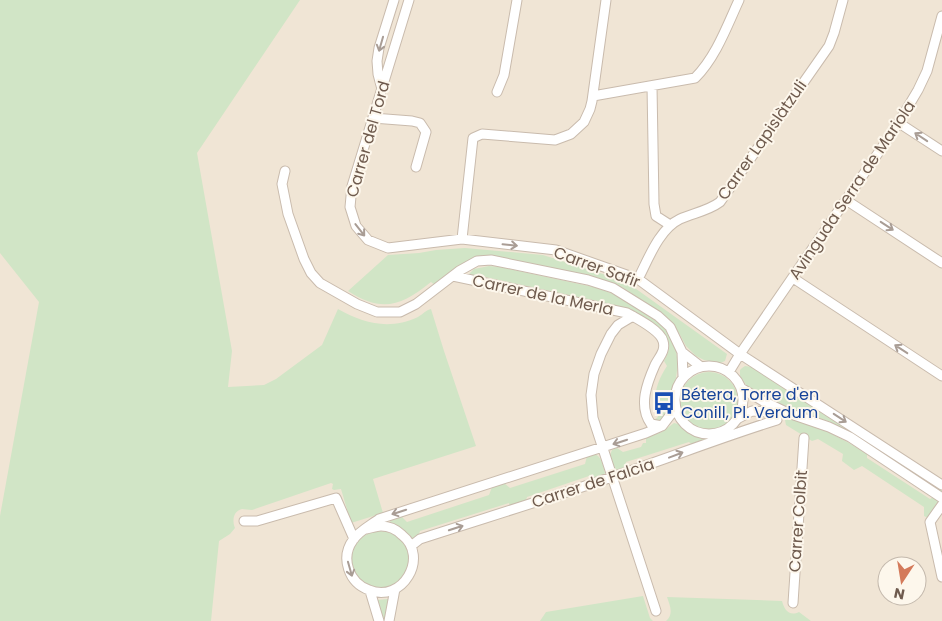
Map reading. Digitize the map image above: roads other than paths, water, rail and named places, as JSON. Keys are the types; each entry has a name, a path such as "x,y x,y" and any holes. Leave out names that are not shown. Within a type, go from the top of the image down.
{"street":[{"path":"382,89 377,61 379,48 394,0"},
{"name":"Carrer del Tord","path":"409,0 352,186 350,207 356,226 368,240 388,248 462,239"},
{"path":"497,92 504,75 517,0"},
{"path":"462,239 473,138 482,134 554,140 571,134 584,122 593,96 606,0"},
{"path":"593,96 695,78 702,71 720,43 739,0"},
{"name":"Carrer Lapislàtzuli","path":"638,279 661,235 670,225 680,219 713,207 720,202 829,46 843,0"},
{"name":"Avinguda Serra de Mariola","path":"729,372 899,123 927,71 942,16"},
{"path":"652,86 654,204 656,216 670,225"},
{"path":"373,118 420,123 426,132 416,167"},
{"path":"899,123 942,152"},
{"name":"Carrer de la Merla","path":"285,171 282,184 288,214 311,273 320,283 357,304 377,312 400,312 416,304 476,261 492,260 588,280 613,288 658,316 670,327 682,352 683,376"},
{"path":"846,200 942,263"},
{"name":"Carrer Safir","path":"462,239 556,250 638,279 740,354 942,485"},
{"name":"Carrer de la Merla","path":"453,276 633,316"},
{"path":"793,278 942,376"},
{"path":"656,611 593,418 591,395 594,374 611,334 618,325 633,316 640,319 663,339 664,351 656,364 645,392 644,406 646,418 651,424 662,426"},
{"name":"Carrer de la Merla","path":"682,352 700,366"},
{"path":"710,365 720,367 729,372 741,388 743,404 738,418 730,427 720,432 709,434 698,432 688,427 680,419 674,400 678,383 683,376 700,366 710,365"},
{"path":"741,388 788,413 829,426 850,437 942,498"},
{"name":"Carrer de Falcia","path":"366,528 379,518 646,433 662,426 676,409"},
{"path":"738,418 752,411 788,413"},
{"name":"Carrer de Falcia","path":"411,546 420,539 613,477 708,442 776,420"},
{"name":"Carrer Colbit","path":"793,603 804,438"},
{"path":"244,521 258,521 336,498 354,539"},
{"path":"942,505 930,522 942,577"},
{"path":"381,526 398,531 411,546 414,561 412,570 402,585 395,589 386,592 370,591 363,588 353,579 348,570 347,555 352,542 358,533 366,528 381,526"},
{"path":"389,621 395,589"},
{"path":"370,591 379,621"}],"place":[{"name":"Bétera, Torre d'en Conill, Pl. Verdum","path":"664,403"}]}
